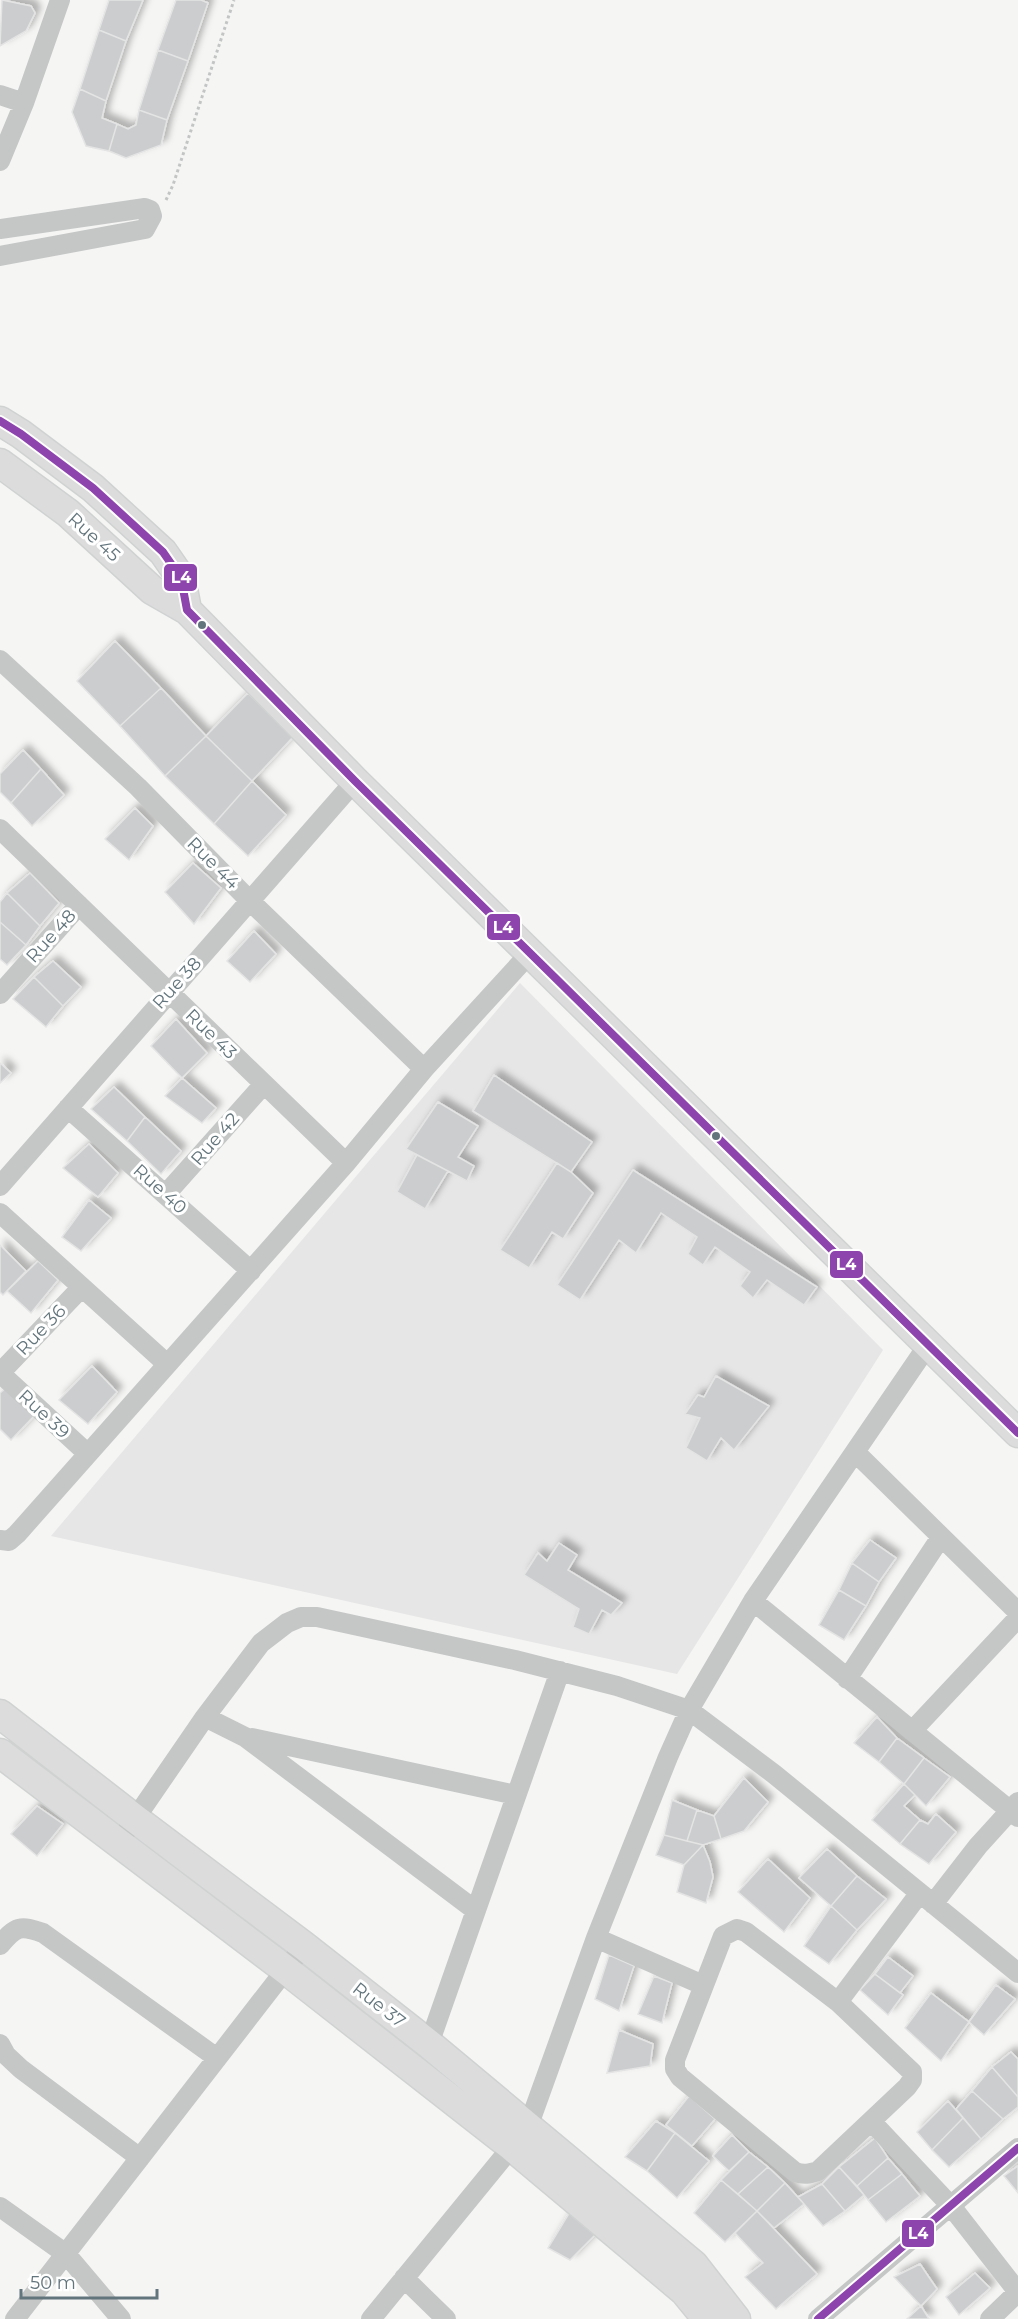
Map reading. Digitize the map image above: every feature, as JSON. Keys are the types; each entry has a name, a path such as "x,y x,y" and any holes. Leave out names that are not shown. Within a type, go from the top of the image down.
{"street":[{"path":"0,161 24,103 60,0"},
{"path":"0,95 24,103"},
{"path":"0,255 21,252 145,229 152,216 150,210 145,208 8,228 21,252"},
{"name":"Rue 45","path":"0,421 93,488 163,552 181,578 187,610"},
{"name":"Rue 45","path":"0,463 68,513 153,590 187,610 355,781 1018,1433"},
{"name":"Rue 44","path":"0,660 138,787 250,901 424,1069"},
{"name":"Rue 38","path":"1,1184 355,781"},
{"name":"Rue 43","path":"0,829 346,1162"},
{"name":"Rue 48","path":"0,994 79,905"},
{"path":"0,1540 9,1541 17,1534 251,1271 424,1069 531,952"},
{"name":"Rue 42","path":"166,1194 264,1084"},
{"name":"Rue 40","path":"68,1108 251,1271"},
{"path":"0,1213 167,1364"},
{"name":"Rue 36","path":"0,1373 82,1287"},
{"path":"371,2319 520,2136 596,1938 689,1710 753,1601 928,1345"},
{"name":"Rue 39","path":"0,1373 88,1454"},
{"path":"855,1452 1018,1612"},
{"path":"847,1679 941,1537"},
{"path":"753,1601 912,1731 1015,1810 926,1899 838,2002"},
{"path":"120,1843 134,1818 261,1644 275,1631 301,1617 329,1619 560,1671 617,1686 689,1710 774,1774 1018,1973"},
{"path":"912,1731 1018,1618"},
{"path":"429,2044 560,1671"},
{"name":"Rue 37","path":"0,1714 429,2044 520,2136 684,2291 706,2319"},
{"path":"205,1718 245,1737 475,1910"},
{"path":"245,1737 516,1795"},
{"name":"Rue 37","path":"0,1753 286,1970 520,2136 694,2265 736,2319"},
{"path":"0,1945 18,1928 27,1927 43,1933 217,2058"},
{"path":"737,1929 746,1932 838,2002 912,2072 912,2080 818,2171 805,2175 795,2172 680,2077 675,2069 675,2060 723,1936 737,1929"},
{"path":"596,1938 703,1985"},
{"path":"15,2319 304,1946"},
{"path":"0,2044 6,2055 21,2069 140,2158"},
{"path":"871,2121 951,2206 1018,2292 990,2319"},
{"path":"818,2319 1018,2148"},
{"path":"0,2207 66,2254 121,2319"},
{"path":"404,2278 446,2319"}],"path":[{"path":"152,216 169,197 234,0"}],"shaded area":[{"path":"520,983 883,1350 677,1674 51,1536"}],"building":[{"path":"2,0 31,6 35,13 26,31 0,46"},
{"path":"109,0 143,0 126,41 99,30"},
{"path":"176,0 201,0 208,3 188,61 158,50"},
{"path":"99,30 126,41 106,101 80,89"},
{"path":"158,50 188,61 167,120 139,110"},
{"path":"80,89 106,101 102,118 117,124 109,151 86,146 72,112"},
{"path":"139,110 167,120 161,145 126,158 109,151 117,124 128,129 136,125"},
{"path":"115,641 161,688 120,726 77,681"},
{"path":"161,688 206,736 165,776 120,726"},
{"path":"248,693 293,737 252,781 206,736"},
{"path":"206,736 252,781 214,824 165,776"},
{"path":"23,750 41,769 11,803 0,792 0,774"},
{"path":"41,769 64,795 32,826 11,803"},
{"path":"252,781 286,815 248,856 214,824"},
{"path":"135,808 153,826 129,860 105,839"},
{"path":"193,863 221,888 194,924 165,892"},
{"path":"30,873 59,903 40,926 7,893"},
{"path":"7,893 40,926 26,945 0,922 0,902"},
{"path":"0,922 26,945 7,965 0,959"},
{"path":"254,931 276,954 250,982 227,961"},
{"path":"53,961 81,987 63,1006 34,977"},
{"path":"34,977 63,1006 46,1027 13,999"},
{"path":"176,1019 207,1053 182,1078 151,1046"},
{"path":"0,1063 11,1073 0,1083"},
{"path":"494,1075 592,1142 571,1172 473,1111"},
{"path":"182,1078 216,1108 202,1123 165,1096"},
{"path":"114,1087 145,1117 127,1141 91,1109"},
{"path":"438,1102 478,1126 458,1157 474,1166 467,1181 406,1149"},
{"path":"145,1117 181,1151 161,1174 127,1141"},
{"path":"89,1144 118,1173 98,1197 63,1168"},
{"path":"417,1155 448,1171 425,1209 397,1192"},
{"path":"557,1163 571,1172 593,1193 563,1239 552,1232 529,1268 500,1250"},
{"path":"633,1170 817,1287 804,1305 767,1280 753,1298 740,1286 750,1272 715,1247 703,1265 688,1254 697,1237 661,1213 636,1253 619,1240 580,1300 557,1285"},
{"path":"89,1200 111,1218 81,1251 62,1237"},
{"path":"0,1245 26,1271 3,1295 0,1292"},
{"path":"38,1261 58,1280 31,1313 7,1291"},
{"path":"92,1366 117,1392 88,1424 59,1400"},
{"path":"716,1376 769,1406 734,1450 721,1438 707,1461 686,1448 700,1418 685,1414 698,1395 704,1397"},
{"path":"6,1388 35,1415 11,1440 0,1429 0,1393"},
{"path":"870,1540 896,1558 879,1582 852,1563"},
{"path":"559,1543 577,1555 568,1570 622,1603 611,1615 602,1610 589,1634 573,1627 579,1609 524,1575 538,1553 547,1561"},
{"path":"852,1563 879,1582 866,1606 839,1590"},
{"path":"839,1590 866,1606 844,1640 819,1625"},
{"path":"877,1717 897,1738 879,1762 854,1743"},
{"path":"897,1738 924,1758 904,1784 879,1762"},
{"path":"924,1758 950,1777 926,1806 904,1784"},
{"path":"744,1778 768,1802 744,1831 721,1839 714,1816"},
{"path":"904,1784 915,1795 904,1806 920,1820 900,1844 872,1820"},
{"path":"672,1800 697,1810 687,1841 664,1835"},
{"path":"37,1806 63,1824 37,1856 11,1834"},
{"path":"697,1810 714,1816 721,1839 703,1845 687,1841"},
{"path":"936,1814 956,1832 929,1864 900,1844 920,1820 928,1824"},
{"path":"664,1835 703,1845 684,1865 656,1855"},
{"path":"703,1845 713,1877 706,1903 677,1892 684,1865"},
{"path":"827,1849 857,1876 831,1906 799,1878"},
{"path":"768,1859 810,1898 784,1932 738,1892"},
{"path":"857,1876 886,1899 857,1930 831,1906"},
{"path":"831,1906 857,1930 829,1964 804,1946"},
{"path":"609,1955 634,1966 619,2011 595,1999"},
{"path":"888,1957 913,1976 900,1993 875,1974"},
{"path":"875,1974 903,1995 888,2015 860,1990"},
{"path":"654,1976 672,1983 662,2023 638,2014"},
{"path":"996,1985 1015,1999 984,2035 969,2022"},
{"path":"931,1993 969,2022 941,2061 905,2028"},
{"path":"619,2030 653,2044 650,2066 607,2073"},
{"path":"1011,2052 1018,2059 1018,2097 992,2067"},
{"path":"992,2067 1018,2097 1018,2107 1003,2119 972,2091"},
{"path":"972,2091 1003,2119 981,2139 956,2109"},
{"path":"689,2096 715,2119 692,2146 666,2125"},
{"path":"948,2101 963,2118 932,2150 917,2132"},
{"path":"963,2118 981,2139 949,2167 932,2150"},
{"path":"656,2121 675,2133 647,2171 625,2157"},
{"path":"675,2133 709,2161 677,2198 647,2171"},
{"path":"732,2135 749,2152 729,2171 713,2156"},
{"path":"875,2138 888,2158 857,2186 839,2167"},
{"path":"749,2152 768,2167 738,2194 721,2180"},
{"path":"888,2158 902,2174 868,2200 857,2186"},
{"path":"1018,2166 1018,2193 1004,2176"},
{"path":"768,2167 785,2183 757,2211 738,2194"},
{"path":"839,2167 864,2195 845,2211 822,2184"},
{"path":"902,2174 920,2196 886,2222 868,2200"},
{"path":"721,2180 757,2211 725,2242 694,2213"},
{"path":"785,2183 804,2204 774,2228 757,2211"},
{"path":"822,2184 845,2211 823,2226 798,2197"},
{"path":"571,2210 595,2235 570,2260 548,2248"},
{"path":"757,2211 817,2274 776,2309 745,2277 763,2263 735,2233"},
{"path":"920,2264 937,2289 921,2306 894,2277"},
{"path":"975,2273 990,2288 959,2315 946,2297"},
{"path":"921,2306 929,2319 907,2319"}],"transit line":[{"name":"L4","path":"0,421 93,488 163,552 181,578 187,610 355,781 1018,1433"},
{"name":"L4","path":"818,2319 1018,2148"}]}
